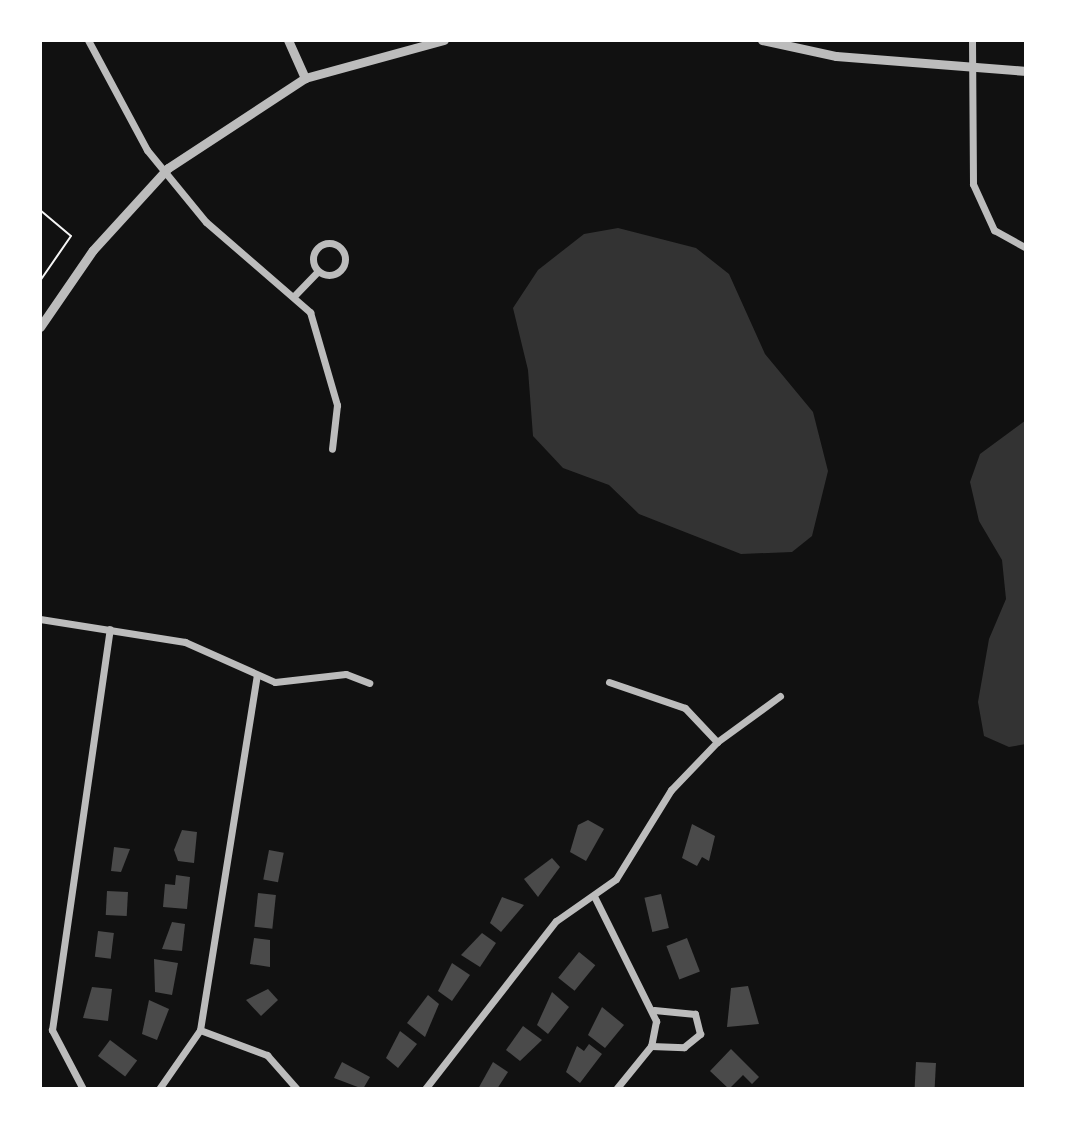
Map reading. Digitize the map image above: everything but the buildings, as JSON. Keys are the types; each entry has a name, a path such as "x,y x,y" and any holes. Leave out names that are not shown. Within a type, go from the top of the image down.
{"street":[{"path":"88,40 123,115 168,168 206,222 295,295 326,358 337,405 332,449"},
{"path":"288,40 305,78"},
{"path":"40,327 93,250 168,168 305,78 444,40"},
{"path":"762,40 787,42 836,56 1026,71"},
{"path":"972,40 973,184 994,230 1026,248"},
{"path":"295,295 318,271 341,269 339,246 316,248 318,271"},
{"path":"40,619 185,642 275,682 346,674 369,683"},
{"path":"83,1089 52,1030 110,629"},
{"path":"159,1089 200,1030 257,676"},
{"path":"609,682 685,708 717,742"},
{"path":"425,1089 556,921 616,879 671,790 717,742 780,696"},
{"path":"594,896 654,1010 651,1046 616,1089"},
{"path":"651,1046 684,1047 700,1034 695,1014 654,1010"},
{"path":"200,1030 267,1055 297,1089"}],"path":[{"path":"40,210 71,236 40,281"}],"shaded area":[{"path":"618,228 696,248 729,274 765,354 813,412 828,471 812,536 792,552 741,554 639,514 609,485 563,468 533,436 528,370 513,308 538,270 584,234"},
{"path":"1026,420 1026,744 1009,747 984,736 978,702 989,639 1006,599 1002,560 979,521 970,482 980,454"}]}
